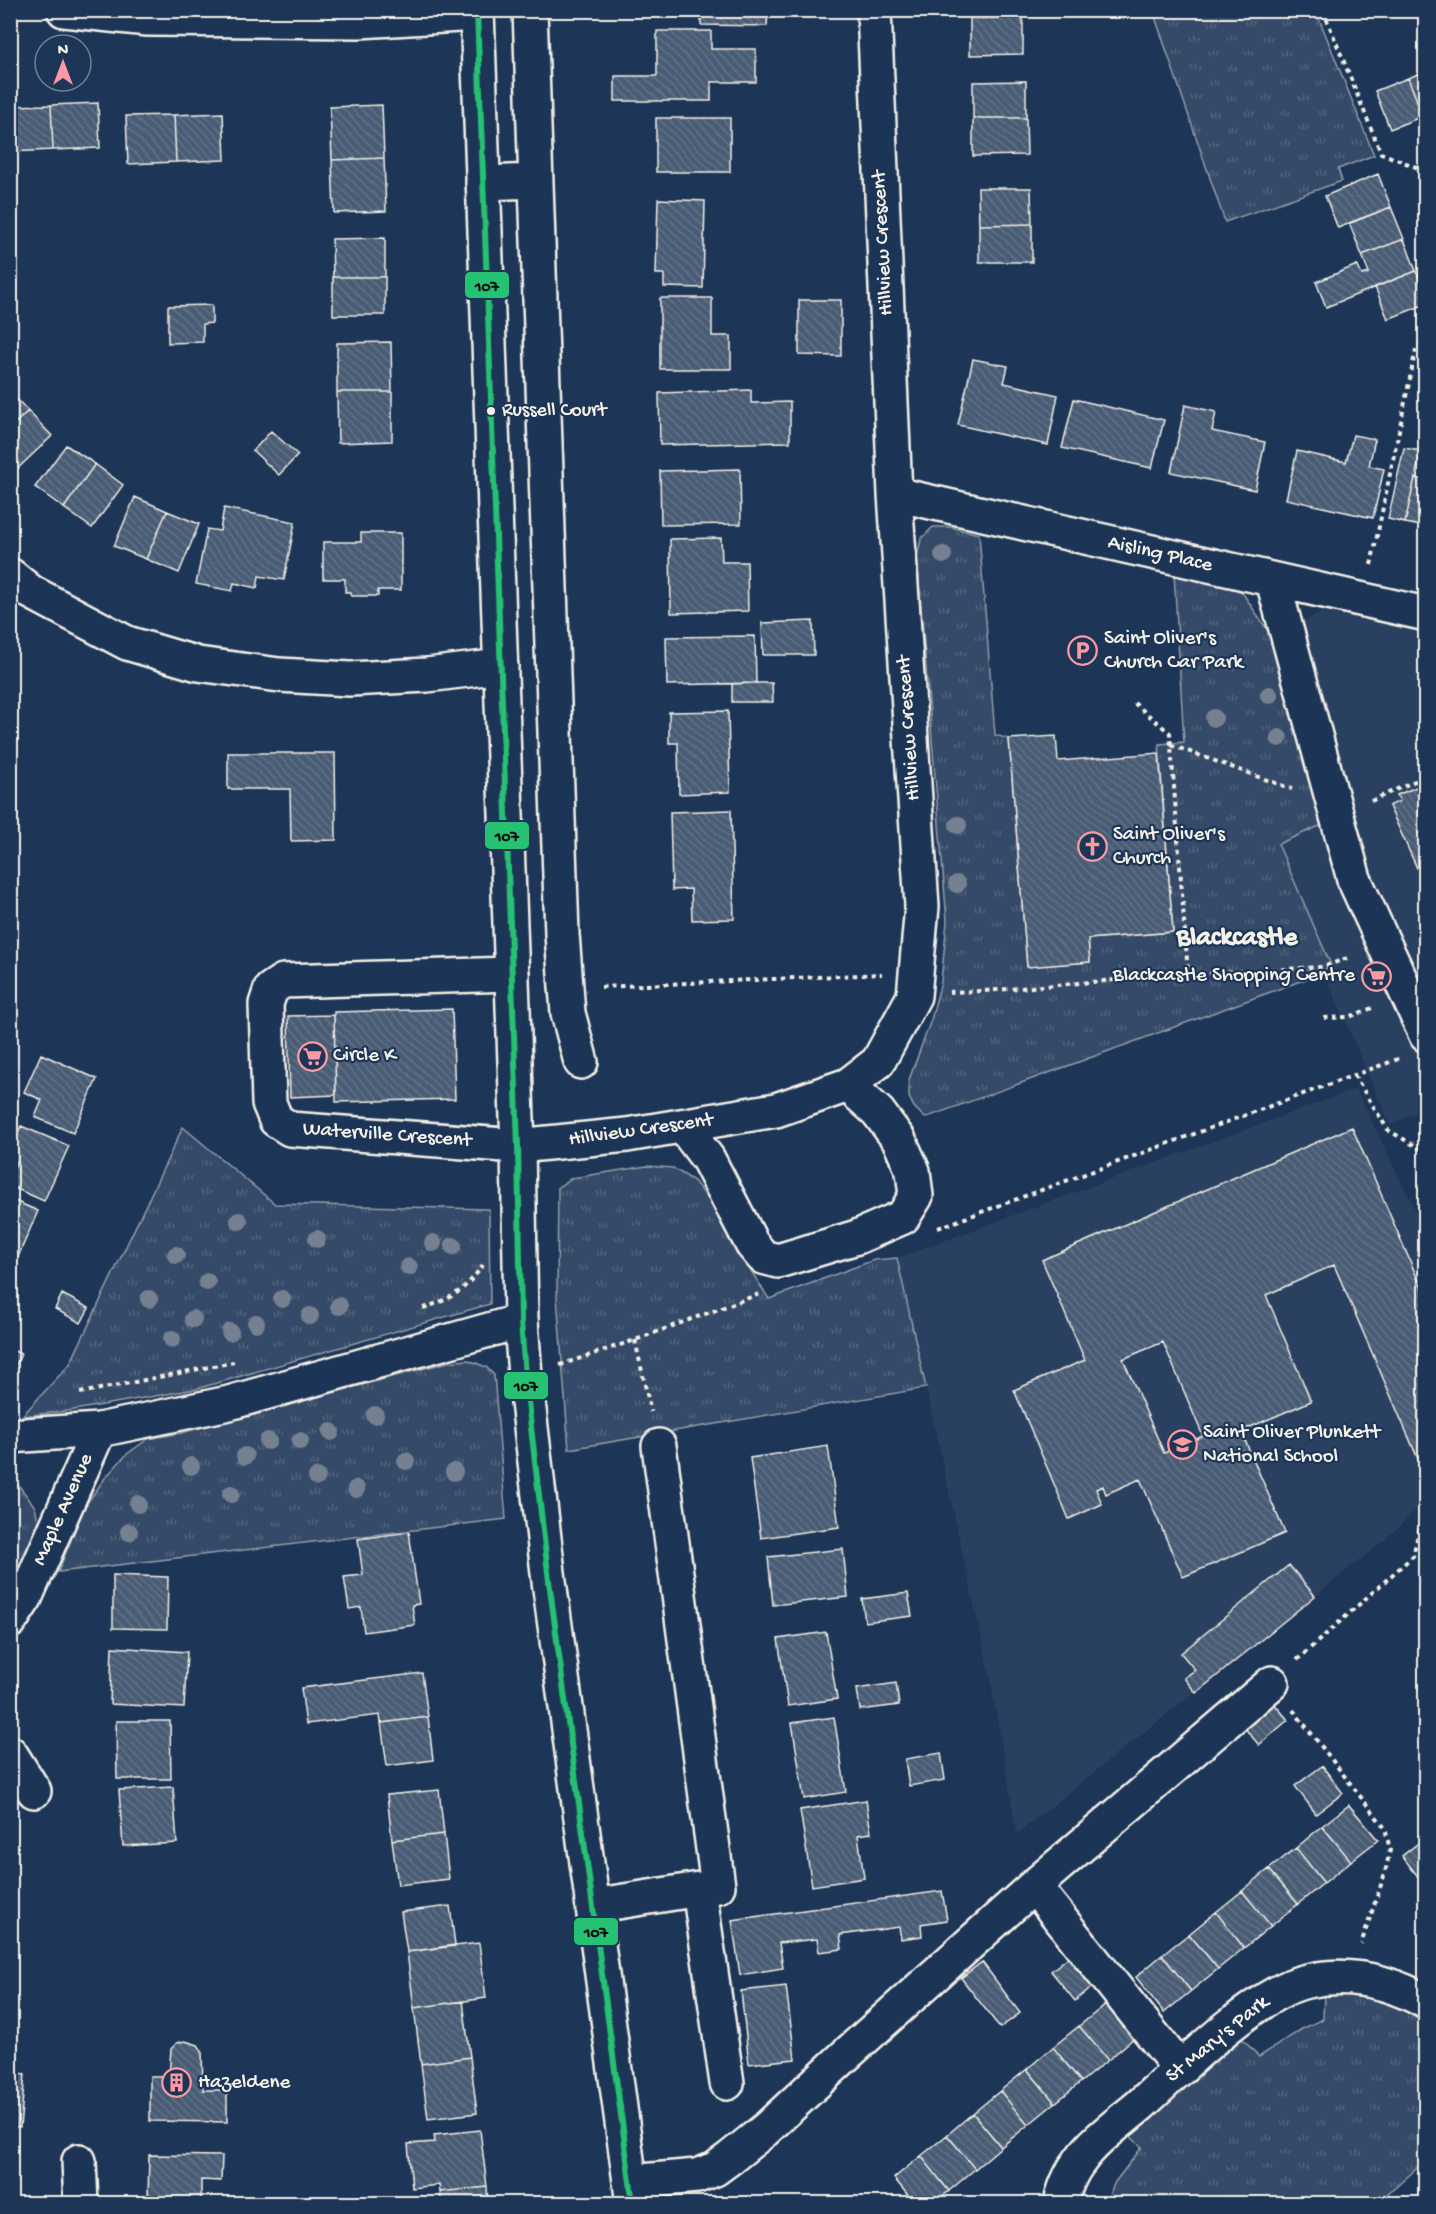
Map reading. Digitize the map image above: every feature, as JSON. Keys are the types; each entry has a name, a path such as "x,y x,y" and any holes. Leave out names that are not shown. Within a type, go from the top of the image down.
{"street":[{"path":"64,10 148,19 359,21 477,12 518,1146 521,1321 525,1376 551,1592 631,2193 697,2176 716,2169 730,2158 765,2130 1034,1886 1272,1683"},
{"path":"530,10 562,934 568,1013 580,1062"},
{"name":"Hillview Crescent","path":"518,1146 627,1135 776,1110 848,1085 878,1062 914,996 922,906 895,494 874,10"},
{"path":"483,183 536,181"},
{"name":"Aisling Place","path":"895,494 1425,614"},
{"path":"10,575 31,592 128,643 198,664 279,675 350,678 427,675 501,666"},
{"path":"1273,581 1354,879 1407,995 1415,1046"},
{"name":"Waterville Crescent","path":"512,974 283,981 271,989 266,1004 269,1104 276,1120 290,1129 518,1146"},
{"path":"683,1126 708,1160 752,1244 764,1257 778,1261 857,1237 903,1217 916,1196 913,1171 899,1140 878,1112 848,1085"},
{"path":"10,1436 99,1430 229,1403 521,1321"},
{"name":"Maple Avenue","path":"10,1621 26,1598 99,1430"},
{"path":"593,1906 718,1886 659,1446"},
{"path":"11,1753 34,1791"},
{"path":"1034,1886 1180,2069"},
{"path":"699,1889 727,2084"},
{"name":"St Mary's Park","path":"1061,2204 1062,2196 1078,2162 1099,2141 1180,2069 1266,1999 1305,1982 1340,1977 1377,1982 1408,1992 1425,2002"},
{"path":"79,2161 81,2204"}],"path":[{"path":"1323,10 1381,153 1425,171"},
{"path":"1364,601 1416,349 1425,340"},
{"path":"1134,703 1170,733 1188,974"},
{"path":"1171,745 1336,811 1425,776"},
{"path":"940,993 984,992 1188,974 1323,967 1384,944"},
{"path":"596,987 885,974"},
{"path":"1324,1018 1348,1017 1407,995"},
{"path":"929,1232 1354,1075 1415,1046"},
{"path":"1354,1075 1388,1130 1425,1152"},
{"path":"414,1311 446,1301 463,1289 483,1265"},
{"path":"525,1376 635,1340 765,1292"},
{"path":"635,1340 659,1446"},
{"path":"72,1394 237,1361"},
{"path":"1350,1978 1386,1873 1390,1850 1385,1828 1272,1683 1413,1556 1421,1522 1425,1518"}],"shaded area":[{"name":"Blackcastle Shopping Centre","path":"1328,609 1425,633 1425,1109 1390,1125 1268,842 1352,805 1302,622"},
{"name":"Saint Oliver Plunkett National School","path":"1356,1089 1425,1230 1425,1502 1385,1540 1017,1834 990,1676 897,1258"}],"green space":[{"path":"1153,11 1316,11 1374,155 1338,169 1342,181 1225,222"},
{"path":"933,527 950,527 979,534 995,735 1009,739 1027,966 1090,962 1088,939 1173,932 1159,744 1184,742 1174,573 1219,582 1242,592 1270,634 1322,825 1278,844 1331,965 1317,975 925,1118 914,1107 909,1097 909,1080 931,1020 941,982 947,921 917,558 921,539"},
{"path":"183,1127 275,1204 489,1209 490,1304 196,1389 68,1411 22,1416 70,1364"},
{"path":"647,1166 673,1168 694,1181 728,1224 746,1263 769,1299 874,1260 897,1258 926,1388 569,1449 557,1297 558,1187 572,1178"},
{"path":"468,1360 486,1367 494,1375 506,1519 58,1572 85,1506 105,1478 127,1454 148,1439 181,1433 448,1362"},
{"path":"11,1475 35,1507 39,1525 27,1560 11,1587"},
{"path":"1324,1993 1365,1993 1395,2005 1425,2023 1425,2161 1378,2203 1105,2204 1115,2182 1142,2147 1123,2130 1241,2037 1259,2057 1302,2029 1323,2019"}],"building":[{"path":"727,10 768,10 767,26 701,25 701,11 727,12"},
{"path":"970,10 1023,10 1023,18 970,18"},
{"path":"970,18 1023,18 1023,54 970,55"},
{"path":"657,31 711,31 711,49 756,49 756,82 711,82 711,101 615,101 615,76 657,76"},
{"path":"1426,71 1426,115 1423,116 1408,78"},
{"path":"1408,78 1423,116 1390,129 1375,91"},
{"path":"1026,81 1026,118 973,118 973,82"},
{"path":"98,103 100,148 53,150 51,105"},
{"path":"51,105 53,150 10,152 10,106"},
{"path":"382,105 384,158 332,160 330,107"},
{"path":"223,113 225,160 176,162 174,115"},
{"path":"174,115 176,162 128,164 126,116"},
{"path":"656,118 730,118 730,172 656,172"},
{"path":"973,118 1026,118 1027,155 973,156"},
{"path":"384,158 386,211 334,213 332,160"},
{"path":"1378,174 1391,207 1338,228 1325,196"},
{"path":"978,188 1031,188 1032,224 979,225"},
{"path":"658,199 705,201 703,288 664,287 664,274 656,274"},
{"path":"1391,207 1404,239 1362,255 1349,223"},
{"path":"1032,224 1032,262 979,262 979,225"},
{"path":"385,238 385,277 333,277 332,239"},
{"path":"1404,239 1416,271 1326,307 1316,282 1357,265 1362,275 1369,273 1362,255"},
{"path":"1416,271 1426,294 1426,304 1388,319 1375,287"},
{"path":"333,277 385,277 385,315 333,315"},
{"path":"660,298 712,298 712,336 731,336 731,369 660,369"},
{"path":"799,300 841,300 841,356 799,355"},
{"path":"212,305 212,323 203,324 203,342 168,343 168,306"},
{"path":"391,342 392,392 337,392 337,343"},
{"path":"973,359 1008,366 1004,383 1058,395 1048,445 958,425"},
{"path":"751,390 751,403 790,402 790,442 660,445 659,393"},
{"path":"10,392 28,411 10,428"},
{"path":"337,392 392,392 392,441 338,443"},
{"path":"1074,399 1164,420 1152,468 1062,448"},
{"path":"1185,405 1216,412 1212,431 1265,442 1255,490 1171,472"},
{"path":"28,411 52,436 14,472 10,468 10,428"},
{"path":"271,431 298,455 279,475 253,451"},
{"path":"1353,435 1375,439 1369,466 1384,469 1373,518 1286,499 1297,451 1346,462"},
{"path":"66,445 95,464 64,508 35,487"},
{"path":"1404,448 1421,451 1405,523 1388,519"},
{"path":"95,464 123,485 92,528 64,508"},
{"path":"740,469 741,524 661,525 660,471"},
{"path":"1415,478 1426,480 1426,527 1405,523"},
{"path":"135,497 167,511 146,559 114,546"},
{"path":"224,508 295,522 284,580 259,576 257,588 234,583 232,591 196,584 207,529 220,531"},
{"path":"167,511 199,524 179,573 146,559"},
{"path":"361,533 401,533 401,590 378,590 378,596 351,596 351,592 345,592 345,579 323,579 323,542 361,542"},
{"path":"721,538 722,562 747,562 748,611 671,613 670,539"},
{"path":"813,621 814,655 763,655 762,623"},
{"path":"755,636 756,683 667,685 666,637"},
{"path":"772,683 773,702 732,702 732,684"},
{"path":"728,711 730,792 679,794 678,743 669,743 669,712"},
{"name":"Saint Oliver's Church","path":"1056,736 1058,761 1159,753 1173,932 1088,939 1090,962 1027,967 1009,739"},
{"path":"228,753 335,753 336,840 291,841 290,789 228,789"},
{"path":"1426,783 1426,888 1389,806 1400,801 1397,795"},
{"path":"731,810 734,919 692,920 691,889 672,890 670,812"},
{"name":"Circle K","path":"452,1009 455,1099 336,1102 334,1012"},
{"name":"Circle K","path":"334,1015 336,1095 290,1097 288,1016"},
{"path":"41,1054 97,1079 73,1133 35,1117 42,1100 24,1092"},
{"path":"21,1126 69,1146 44,1201 10,1186 10,1175 17,1162 10,1159 10,1151"},
{"path":"1352,1127 1426,1298 1426,1466 1422,1468 1334,1265 1266,1295 1311,1401 1241,1431 1285,1533 1183,1577 1140,1479 1106,1494 1103,1486 1096,1489 1102,1504 1069,1519 1014,1390 1085,1360 1042,1260","holes":["1163,1342 1203,1436 1164,1453 1123,1359"]},
{"path":"10,1199 38,1211 14,1266 10,1264"},
{"path":"62,1294 89,1308 81,1323 55,1309"},
{"path":"10,1349 21,1354 14,1370 10,1368"},
{"path":"828,1446 839,1527 761,1538 750,1458"},
{"path":"409,1532 419,1604 412,1605 415,1625 364,1632 361,1607 349,1609 344,1577 363,1575 358,1539"},
{"path":"843,1549 848,1597 773,1605 768,1557"},
{"path":"1289,1565 1315,1596 1196,1693 1184,1678 1195,1670 1181,1653"},
{"path":"113,1575 168,1577 167,1629 113,1628"},
{"path":"908,1593 912,1616 865,1622 862,1599"},
{"path":"826,1632 837,1699 788,1706 778,1639"},
{"path":"112,1647 187,1652 184,1708 110,1704"},
{"path":"422,1673 428,1717 381,1723 380,1715 306,1724 301,1688"},
{"path":"896,1683 899,1705 860,1710 857,1689"},
{"path":"1272,1701 1288,1720 1259,1745 1243,1726"},
{"path":"428,1717 433,1760 387,1766 381,1723"},
{"path":"834,1717 846,1792 804,1799 792,1723"},
{"path":"116,1721 170,1721 171,1779 117,1779"},
{"path":"941,1753 945,1780 909,1786 905,1759"},
{"path":"1322,1766 1343,1793 1316,1814 1295,1786"},
{"path":"173,1787 177,1843 123,1846 119,1790"},
{"path":"439,1790 444,1834 392,1840 387,1795"},
{"path":"866,1800 871,1833 858,1835 864,1878 812,1886 800,1810"},
{"path":"1349,1805 1378,1840 1351,1861 1322,1826"},
{"path":"1322,1826 1351,1861 1324,1883 1296,1848"},
{"path":"444,1834 449,1879 398,1885 392,1840"},
{"path":"1426,1837 1426,1881 1423,1883 1402,1856"},
{"path":"1296,1848 1324,1883 1298,1904 1269,1869"},
{"path":"1269,1869 1298,1904 1271,1926 1242,1891"},
{"path":"942,1891 947,1920 921,1924 922,1936 901,1939 899,1927 840,1935 842,1949 819,1952 817,1939 779,1943 783,1968 740,1975 732,1920"},
{"path":"1242,1891 1271,1926 1244,1948 1216,1912"},
{"path":"450,1906 455,1945 407,1952 401,1912"},
{"path":"1216,1912 1244,1948 1218,1969 1189,1934"},
{"path":"1189,1934 1218,1969 1191,1991 1162,1955"},
{"path":"479,1943 486,1998 414,2008 407,1952"},
{"path":"1071,1955 1095,1984 1075,2001 1051,1971"},
{"path":"1162,1955 1191,1991 1164,2013 1136,1977"},
{"path":"982,1962 1020,2013 1000,2028 961,1978"},
{"path":"786,1986 795,2059 749,2064 741,1991"},
{"path":"463,2001 470,2057 421,2064 414,2008"},
{"path":"1106,2004 1134,2038 1108,2060 1079,2026"},
{"path":"1079,2026 1108,2060 1081,2082 1053,2047"},
{"name":"Hazeldene","path":"185,2041 198,2045 202,2051 203,2090 227,2090 227,2122 150,2121 150,2076 169,2076 171,2049 177,2043"},
{"path":"1053,2047 1081,2082 1055,2103 1027,2069"},
{"path":"470,2057 477,2113 428,2119 421,2064"},
{"path":"1027,2069 1055,2103 1028,2125 1000,2091"},
{"path":"10,2072 25,2074 20,2127 10,2126"},
{"path":"1000,2091 1028,2125 1001,2147 973,2113"},
{"path":"973,2113 1001,2147 975,2169 947,2135"},
{"path":"480,2130 487,2187 440,2192 439,2185 412,2188 408,2144 435,2142 434,2135"},
{"path":"947,2135 975,2169 949,2191 921,2156"},
{"path":"149,2155 222,2156 221,2181 201,2180 201,2200 148,2200"},
{"path":"921,2156 949,2191 932,2204 915,2204 894,2178"},
{"path":"487,2187 488,2204 414,2204 441,2200 440,2192"},
{"path":"749,2197 750,2204 697,2204 697,2202"}],"transit line":[{"name":"107","path":"477,10 518,1146 521,1321 525,1376 549,1581 633,2204"}],"place":[{"name":"Russell Court","path":"491,411"},
{"name":"Saint Oliver's Church Car Park","path":"1083,651"},
{"name":"Saint Oliver's Church","path":"1092,847"},
{"name":"Blackcastle Shopping Centre","path":"1376,976"},
{"name":"Circle K","path":"312,1056"},
{"name":"Saint Oliver Plunkett National School","path":"1182,1445"},
{"name":"Hazeldene","path":"177,2083"}],"district":[{"name":"Blackcastle","path":"1237,939"}]}
